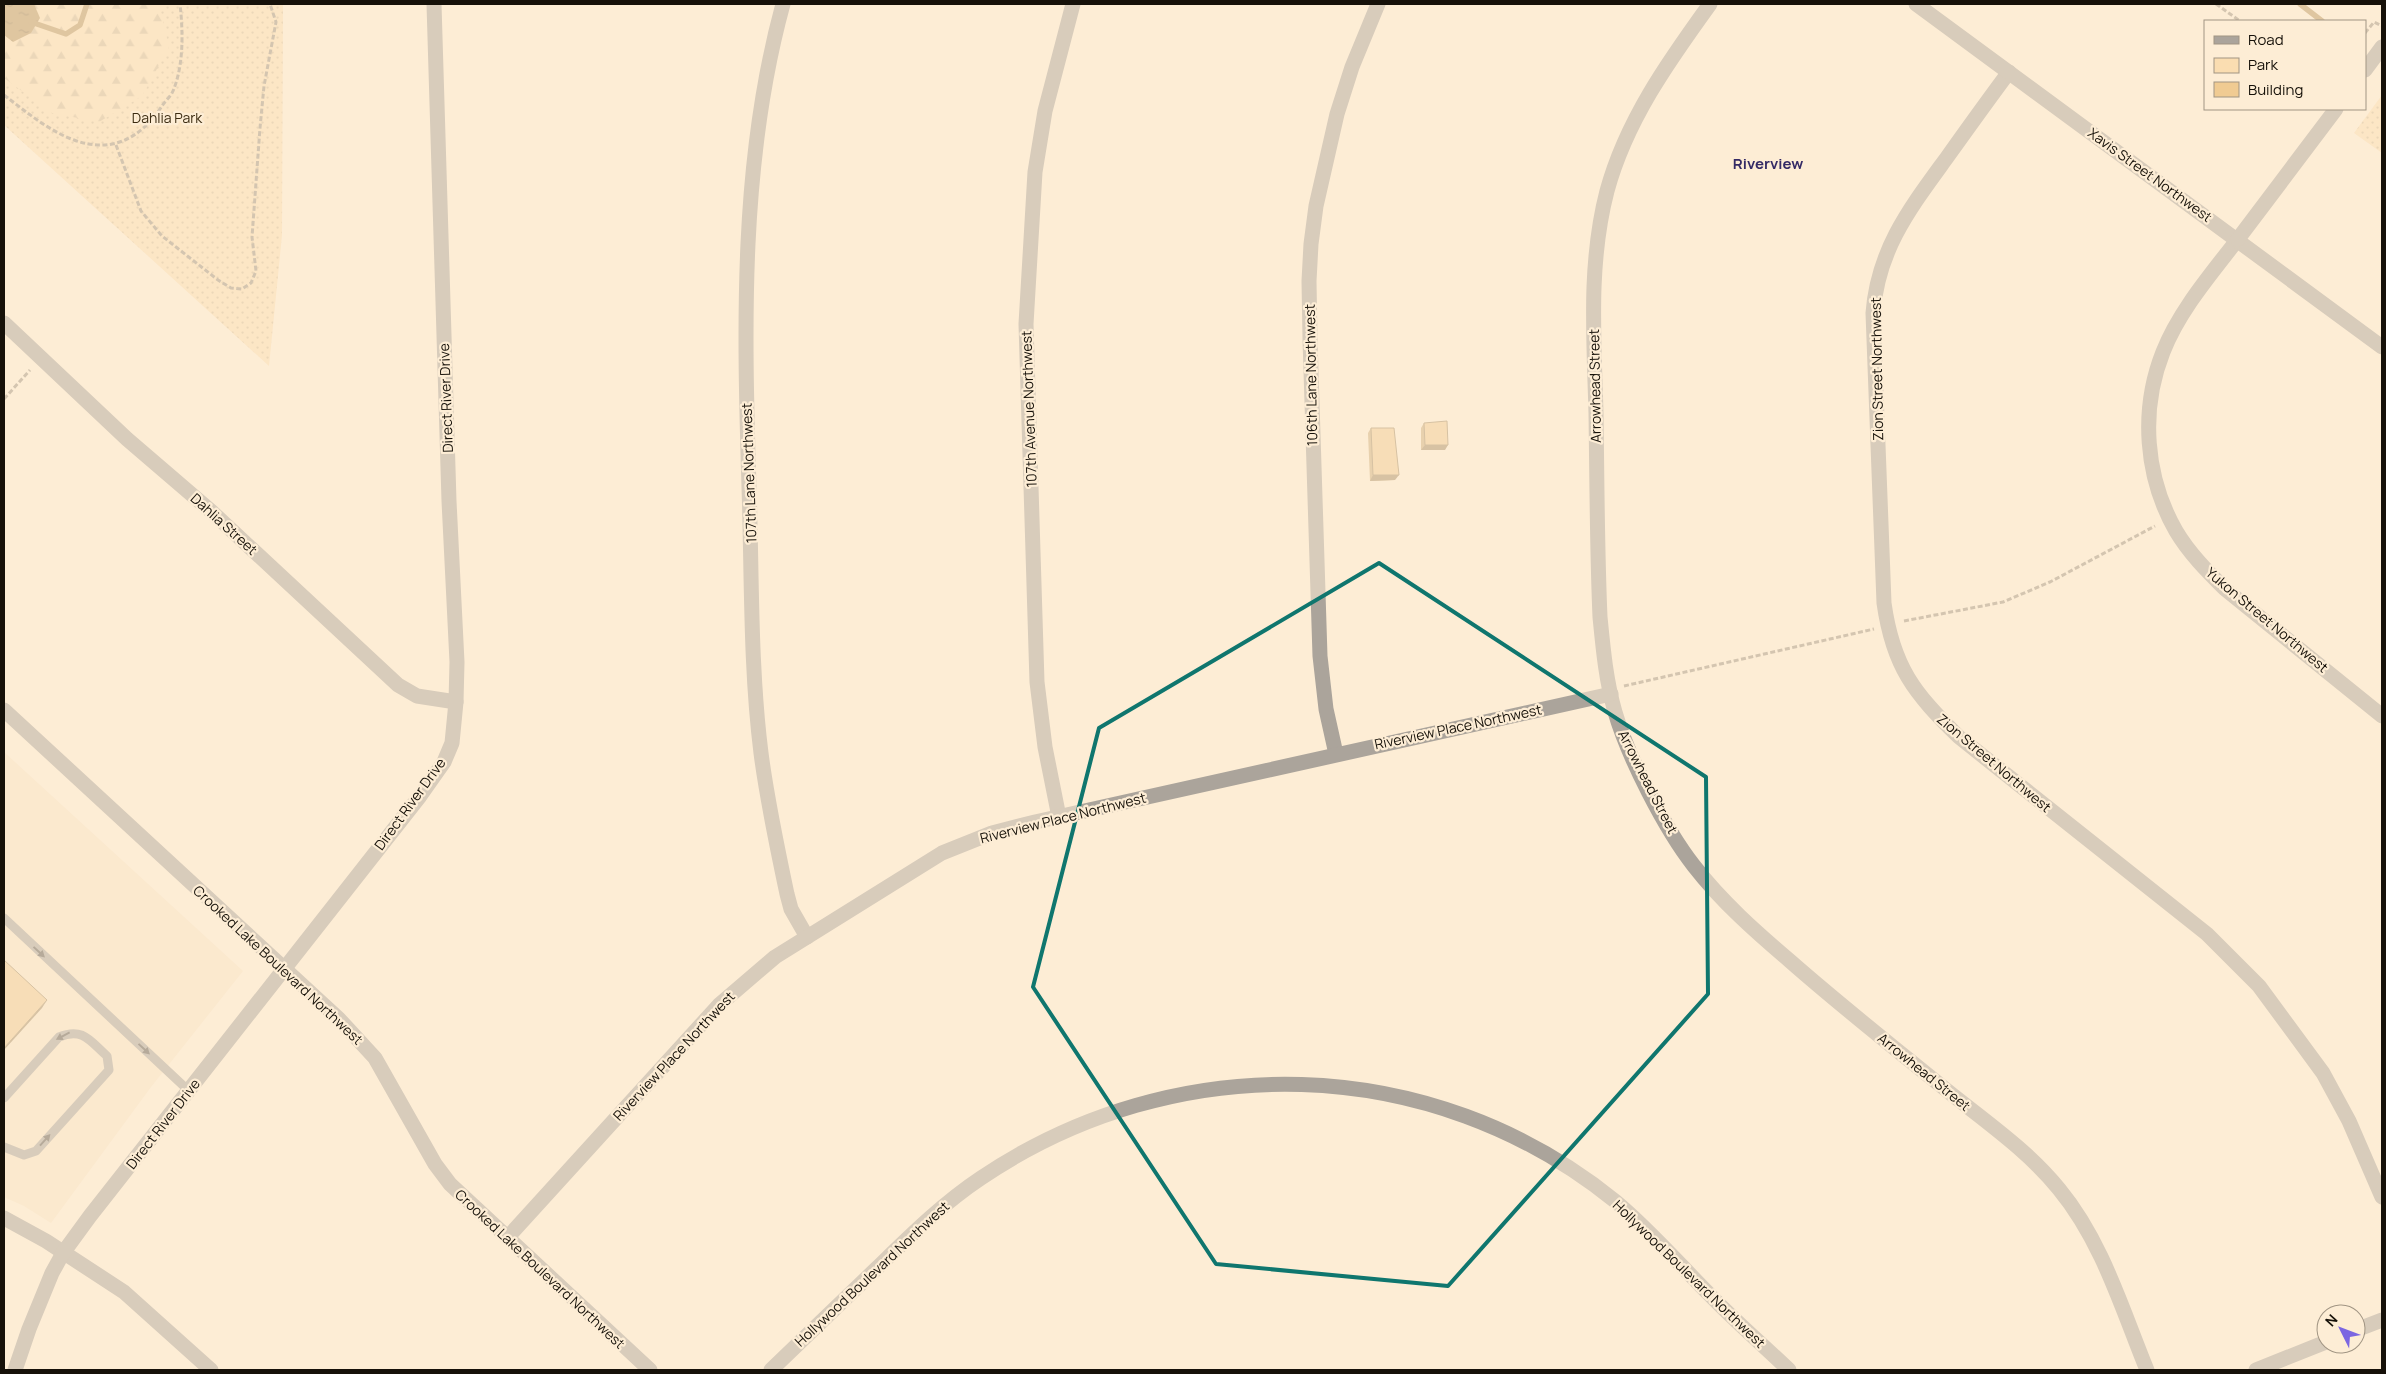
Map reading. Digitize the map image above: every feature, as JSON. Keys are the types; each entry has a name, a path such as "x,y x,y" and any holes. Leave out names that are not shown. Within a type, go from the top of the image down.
{"street":[{"name":"Direct River Drive","path":"15,1370 42,1294 63,1254 90,1216 420,796 444,762 452,743 457,662 449,501 434,4"},
{"name":"107th Lane Northwest","path":"783,4 763,96 751,184 746,259 746,387 754,655 761,752 767,798 787,894 792,909 807,937"},
{"name":"107th Avenue Northwest","path":"1059,817 1045,747 1037,682 1026,324 1035,172 1045,112 1073,4"},
{"name":"106th Lane Northwest","path":"1336,754 1325,702 1320,656 1310,329 1311,253 1316,206 1337,114 1352,67 1378,4"},
{"name":"Arrowhead Street","path":"1710,4 1660,74 1635,120 1607,192 1599,234 1593,309 1598,563 1602,644 1617,690 1620,728 1656,804 1693,865 1729,906 1857,1019 2025,1154 2057,1186 2091,1236 2148,1370"},
{"name":"Xavis Street Northwest","path":"1916,4 2238,239 2382,347"},
{"path":"2366,69 2382,47"},
{"name":"Zion Street Northwest","path":"2009,72 1906,215 1888,249 1875,291 1874,313 1884,594 1888,634 1904,672 1924,701 1959,737 2207,934 2259,986 2323,1073 2349,1121 2382,1197"},
{"name":"Yukon Street Northwest","path":"2335,110 2179,321 2163,352 2154,380 2148,408 2148,436 2159,491 2177,532 2207,571 2225,589 2382,716"},
{"name":"Dahlia Street","path":"4,323 127,439 212,512 398,685 417,696 456,702"},
{"name":"Riverview Place Northwest","path":"508,1237 719,1005 757,972 807,937 950,849 992,833 1059,817 1617,690"},
{"name":"Crooked Lake Boulevard Northwest","path":"4,710 362,1043 384,1074 435,1164 450,1184 650,1370"},
{"name":"Hollywood Boulevard Northwest","path":"771,1370 937,1211 980,1179 1029,1148 1089,1120 1169,1096 1216,1087 1291,1083 1352,1087 1412,1099 1484,1124 1538,1150 1614,1201 1789,1370"},
{"path":"4,1218 33,1233 124,1292 211,1370"},
{"path":"2366,1326 2382,1320"},
{"path":"2256,1370 2316,1346"}],"lane":[{"path":"4,918 189,1092"},
{"path":"4,1098 59,1037 65,1034 81,1033 108,1056 109,1070 36,1151 24,1155 4,1148"}],"path":[{"path":"4,95 26,112 74,140 98,145 116,145 142,130 173,91 184,39 180,4"},
{"path":"116,145 141,211 162,236 231,288 242,289 251,282 256,271 252,237 264,86 276,22 270,4"},
{"path":"2216,4 2239,20"},
{"path":"2366,32 2374,22 2382,26"},
{"path":"4,399 41,358"},
{"path":"1898,622 2004,602 2050,582 2155,526"},
{"path":"1617,690 1874,629"}],"highlighted area":[{"path":"1379,563 1706,777 1708,994 1448,1286 1216,1264 1033,987 1099,728"}],"shaded area":[{"path":"4,752 243,971 151,1087 51,1223 24,1206 4,1197"}],"green space":[{"name":"Dahlia Park","path":"4,4 283,4 282,235 269,366 4,125"},
{"path":"4,4 159,4 169,47 142,96 99,122 52,113 4,78"},
{"path":"2382,95 2382,153 2354,133"}],"water":[{"path":"4,4 34,4 40,18 31,33 13,42 4,35"}],"building":[{"path":"1447,421 1448,445 1425,445 1424,423"},
{"path":"1371,428 1394,428 1399,475 1373,475"},
{"path":"4,960 47,1000 4,1048"}],"waterway":[{"path":"31,22 66,34 80,25 87,4"},
{"path":"2300,4 2321,20"}],"district":[{"name":"Riverview","path":"1768,164"}]}
